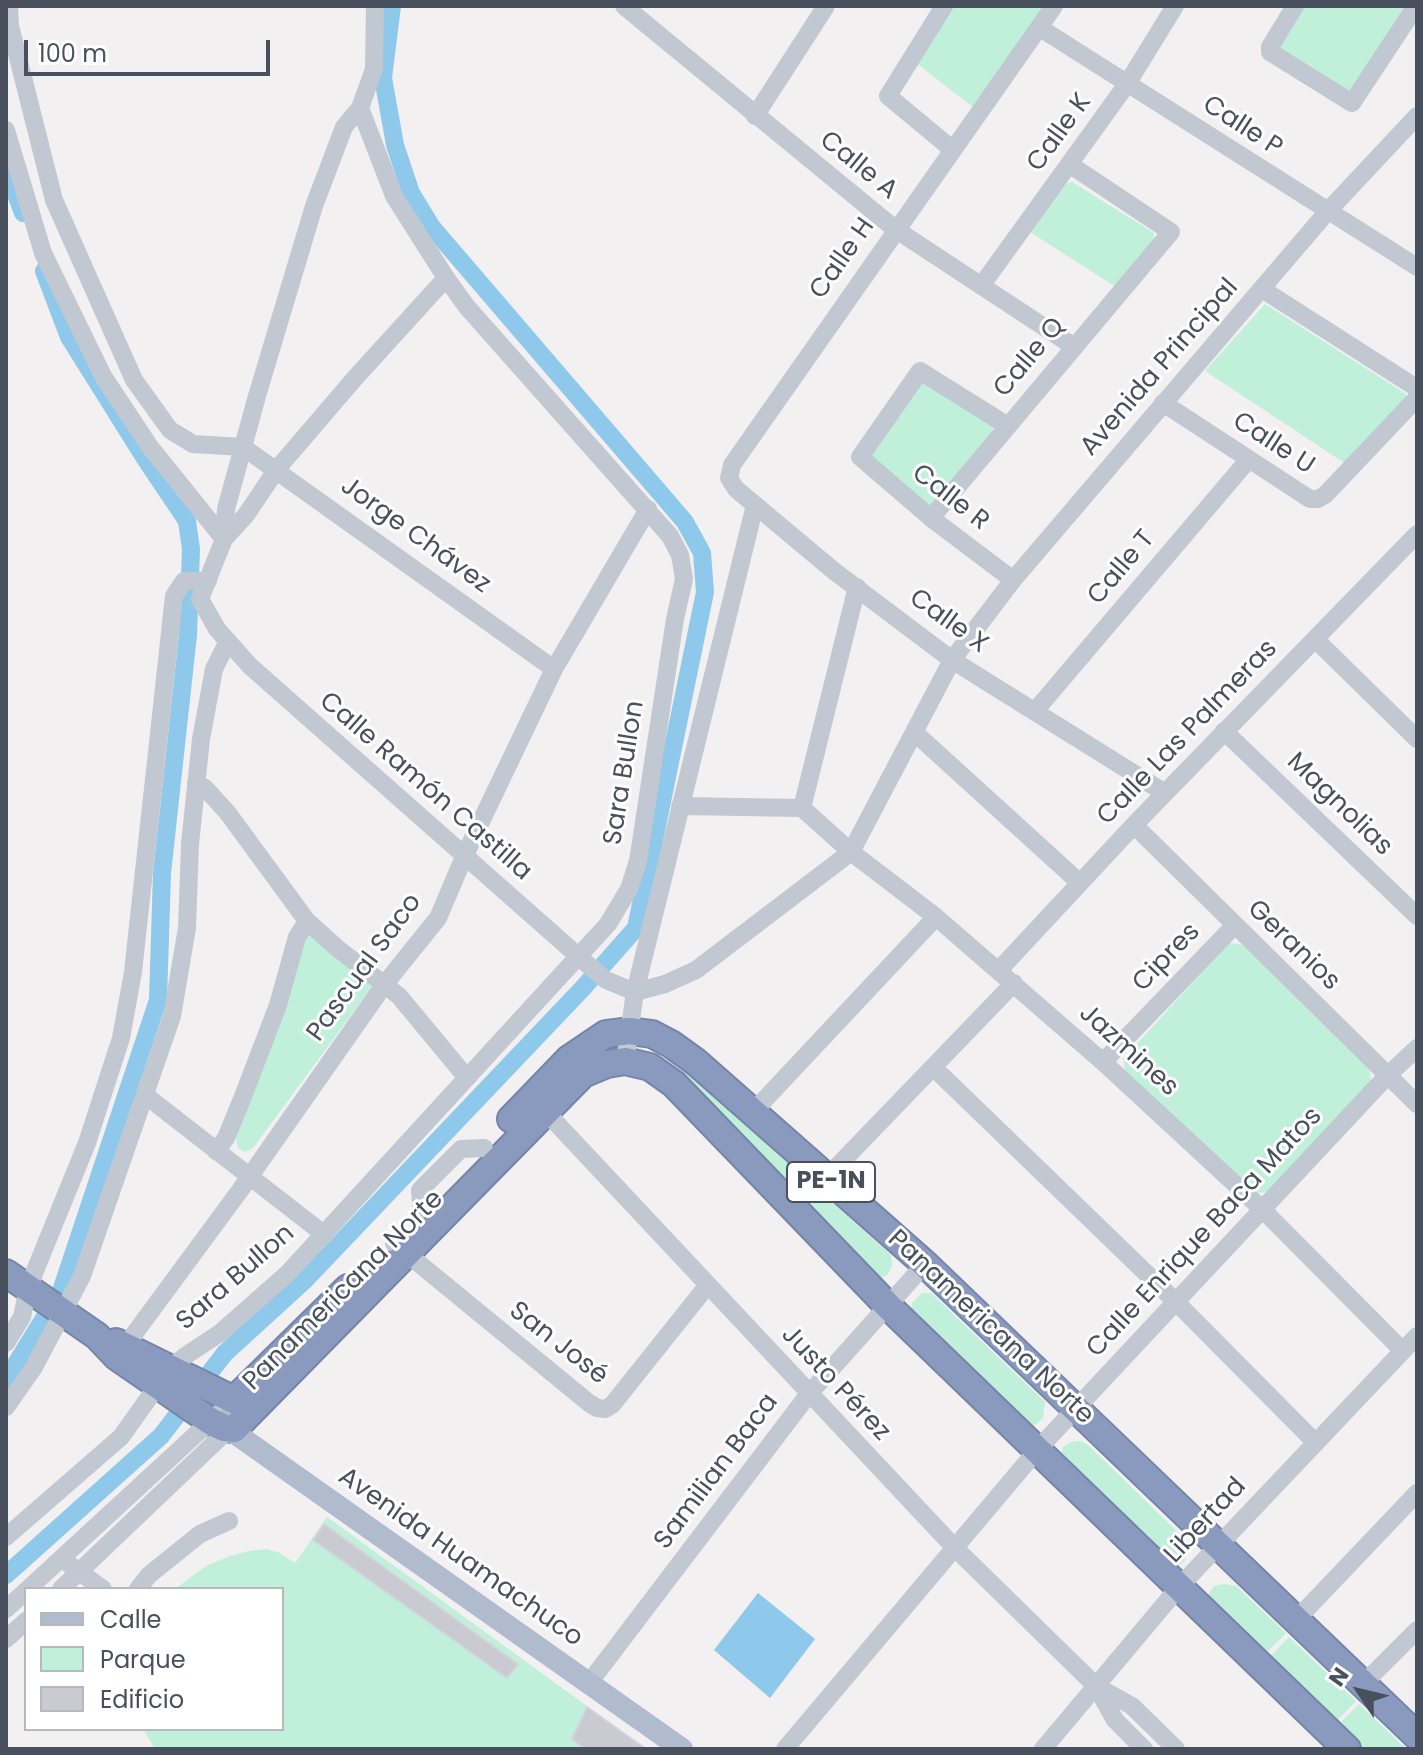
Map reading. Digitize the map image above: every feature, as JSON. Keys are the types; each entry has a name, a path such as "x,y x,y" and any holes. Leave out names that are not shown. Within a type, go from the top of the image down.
{"highway":[{"name":"Panamericana Norte","path":"214,1422 237,1426 400,1249 422,1213 569,1059 606,1034 629,1031 652,1034 696,1062 925,1264 1417,1736"},
{"name":"Panamericana Norte","path":"226,1398 241,1396 583,1074 607,1064 625,1061 650,1067 674,1084 889,1307 1347,1749"},
{"path":"6,1273 97,1336 117,1357 172,1381 226,1398"},
{"path":"97,1336 126,1345 172,1381 214,1422"}],"main road":[{"path":"214,1422 226,1398"},
{"name":"Avenida Huamachuco","path":"214,1422 682,1749"}],"street":[{"path":"9,6 10,26 54,200 134,380 170,430 193,444 243,447"},
{"path":"224,539 226,509 314,206 344,127 360,108 374,69 375,6"},
{"name":"Calle A","path":"624,6 895,229 1073,346"},
{"path":"755,116 826,6"},
{"path":"944,6 888,96 953,150"},
{"name":"Calle H","path":"732,465 1054,6"},
{"name":"Calle K","path":"981,286 1127,84 1175,6"},
{"path":"1295,6 1270,52 1352,103 1416,6"},
{"name":"Calle P","path":"1040,28 1417,267"},
{"name":"Sara Bullon","path":"6,1537 121,1437 172,1381 185,1356 220,1333 287,1274 325,1235 467,1078 582,959 629,889 638,861 675,619 684,579 680,555 648,509 467,307 446,278 394,196 360,108"},
{"name":"Avenida Principal","path":"851,852 952,660 1013,580 1327,212 1417,116"},
{"path":"6,130 43,253 103,376 150,447 224,539"},
{"name":"Calle Q","path":"931,518 1171,232 1069,164"},
{"path":"6,1407 34,1367 46,1302 121,1038 136,949 174,596 195,580 277,469 446,278"},
{"path":"1262,289 1417,391"},
{"name":"Calle R","path":"1008,426 920,371 860,453 862,460 931,518 1013,580"},
{"name":"Calle U","path":"1163,403 1310,499 1318,499 1417,398"},
{"name":"Jorge Chávez","path":"243,447 554,669"},
{"name":"Calle T","path":"1035,711 1249,459"},
{"name":"Calle X","path":"732,465 729,472 732,485 952,660 1165,793"},
{"path":"625,1061 635,992 755,505"},
{"name":"Pascual Saco","path":"126,1345 384,985 438,918 554,669 648,509"},
{"name":"Calle Las Palmeras","path":"999,970 1224,731 1417,534"},
{"name":"Calle Ramón Castilla","path":"195,580 200,599 217,629 250,666 606,980 635,992"},
{"path":"680,806 802,808 857,587"},
{"path":"1315,639 1413,727"},
{"path":"8,1334 22,1317 82,1276 172,1016 184,959 196,784 214,669 228,641"},
{"name":"Magnolias","path":"1224,731 1417,916"},
{"path":"914,732 1080,883"},
{"path":"196,784 205,788 227,812 307,921 399,996 467,1078"},
{"name":"Jazmines","path":"802,808 851,852 999,970 1103,1062 1262,1209 1402,1350"},
{"name":"Geranios","path":"1134,825 1417,1104"},
{"path":"635,992 665,984 696,970 851,852"},
{"path":"752,1113 936,917"},
{"path":"216,1151 226,1138 242,1099 278,1005 297,937 307,921"},
{"name":"Cipres","path":"1103,1062 1235,925"},
{"path":"826,1178 1014,983"},
{"name":"Calle Enrique Baca Matos","path":"785,1749 1038,1449 1388,1075 1417,1048"},
{"path":"934,1068 1176,1302 1316,1443"},
{"path":"145,1095 285,1207 325,1235"},
{"name":"Justo Pérez","path":"544,1110 808,1395 955,1548 1096,1686 1132,1706 1176,1749"},
{"name":"San José","path":"400,1249 589,1403 605,1409 612,1405 707,1286"},
{"name":"Samilian Baca","path":"589,1683 808,1395 925,1264"},
{"name":"Libertad","path":"1043,1749 1179,1587 1417,1336"},
{"path":"30,1587 214,1422"},
{"path":"63,1587 214,1422"},
{"path":"1296,1620 1417,1493"},
{"path":"140,1587 149,1575 200,1534 229,1521"},
{"path":"62,1559 100,1587"},
{"path":"6,1609 24,1593"},
{"path":"6,1639 24,1623"},
{"path":"1363,1684 1417,1630"},
{"name":"Justo Pérez","path":"1096,1686 1115,1720 1144,1749"}],"green space":[{"path":"951,6 1045,6 974,108 915,62"},
{"path":"1304,6 1406,6 1349,97 1278,49"},
{"path":"1072,182 1154,233 1154,239 1116,287 1030,232 1066,184"},
{"path":"1265,304 1406,394 1408,401 1346,464 1205,371"},
{"path":"920,384 929,384 993,426 993,432 932,508 869,457"},
{"path":"307,931 371,984 371,988 253,1148 245,1152 238,1148 236,1138"},
{"path":"1229,943 1248,945 1369,1066 1372,1087 1271,1192 1252,1193 1126,1077 1123,1059"},
{"path":"684,1071 891,1255 892,1266 887,1275 878,1280 677,1079"},
{"path":"922,1293 931,1293 1045,1402 1043,1418 1028,1427 910,1315 912,1303"},
{"path":"1080,1441 1087,1444 1189,1543 1185,1561 1178,1566 1169,1566 1060,1457 1063,1447"},
{"path":"327,1517 646,1749 155,1749 144,1731 284,1731 284,1587 178,1587 206,1566 249,1551 266,1549 278,1552 295,1563"},
{"path":"1214,1586 1236,1586 1286,1633 1261,1658 1209,1600"},
{"path":"1289,1637 1356,1701 1332,1726 1265,1662"},
{"path":"1359,1704 1406,1749 1356,1749 1334,1729"}],"water":[{"path":"758,1593 815,1639 770,1698 714,1650"}],"building":[{"path":"324,1524 518,1664 507,1678 313,1540"},
{"path":"587,1707 646,1749 585,1749 572,1739"}],"waterway":[{"path":"6,1575 161,1436 225,1353 305,1280 582,989 636,928 705,592 702,553 685,522 431,226 411,193 395,145 383,78 392,6"},
{"path":"6,167 23,213"},
{"path":"6,1380 61,1291 158,1000 162,873 188,635 191,549 187,521 69,337 44,271"}]}
